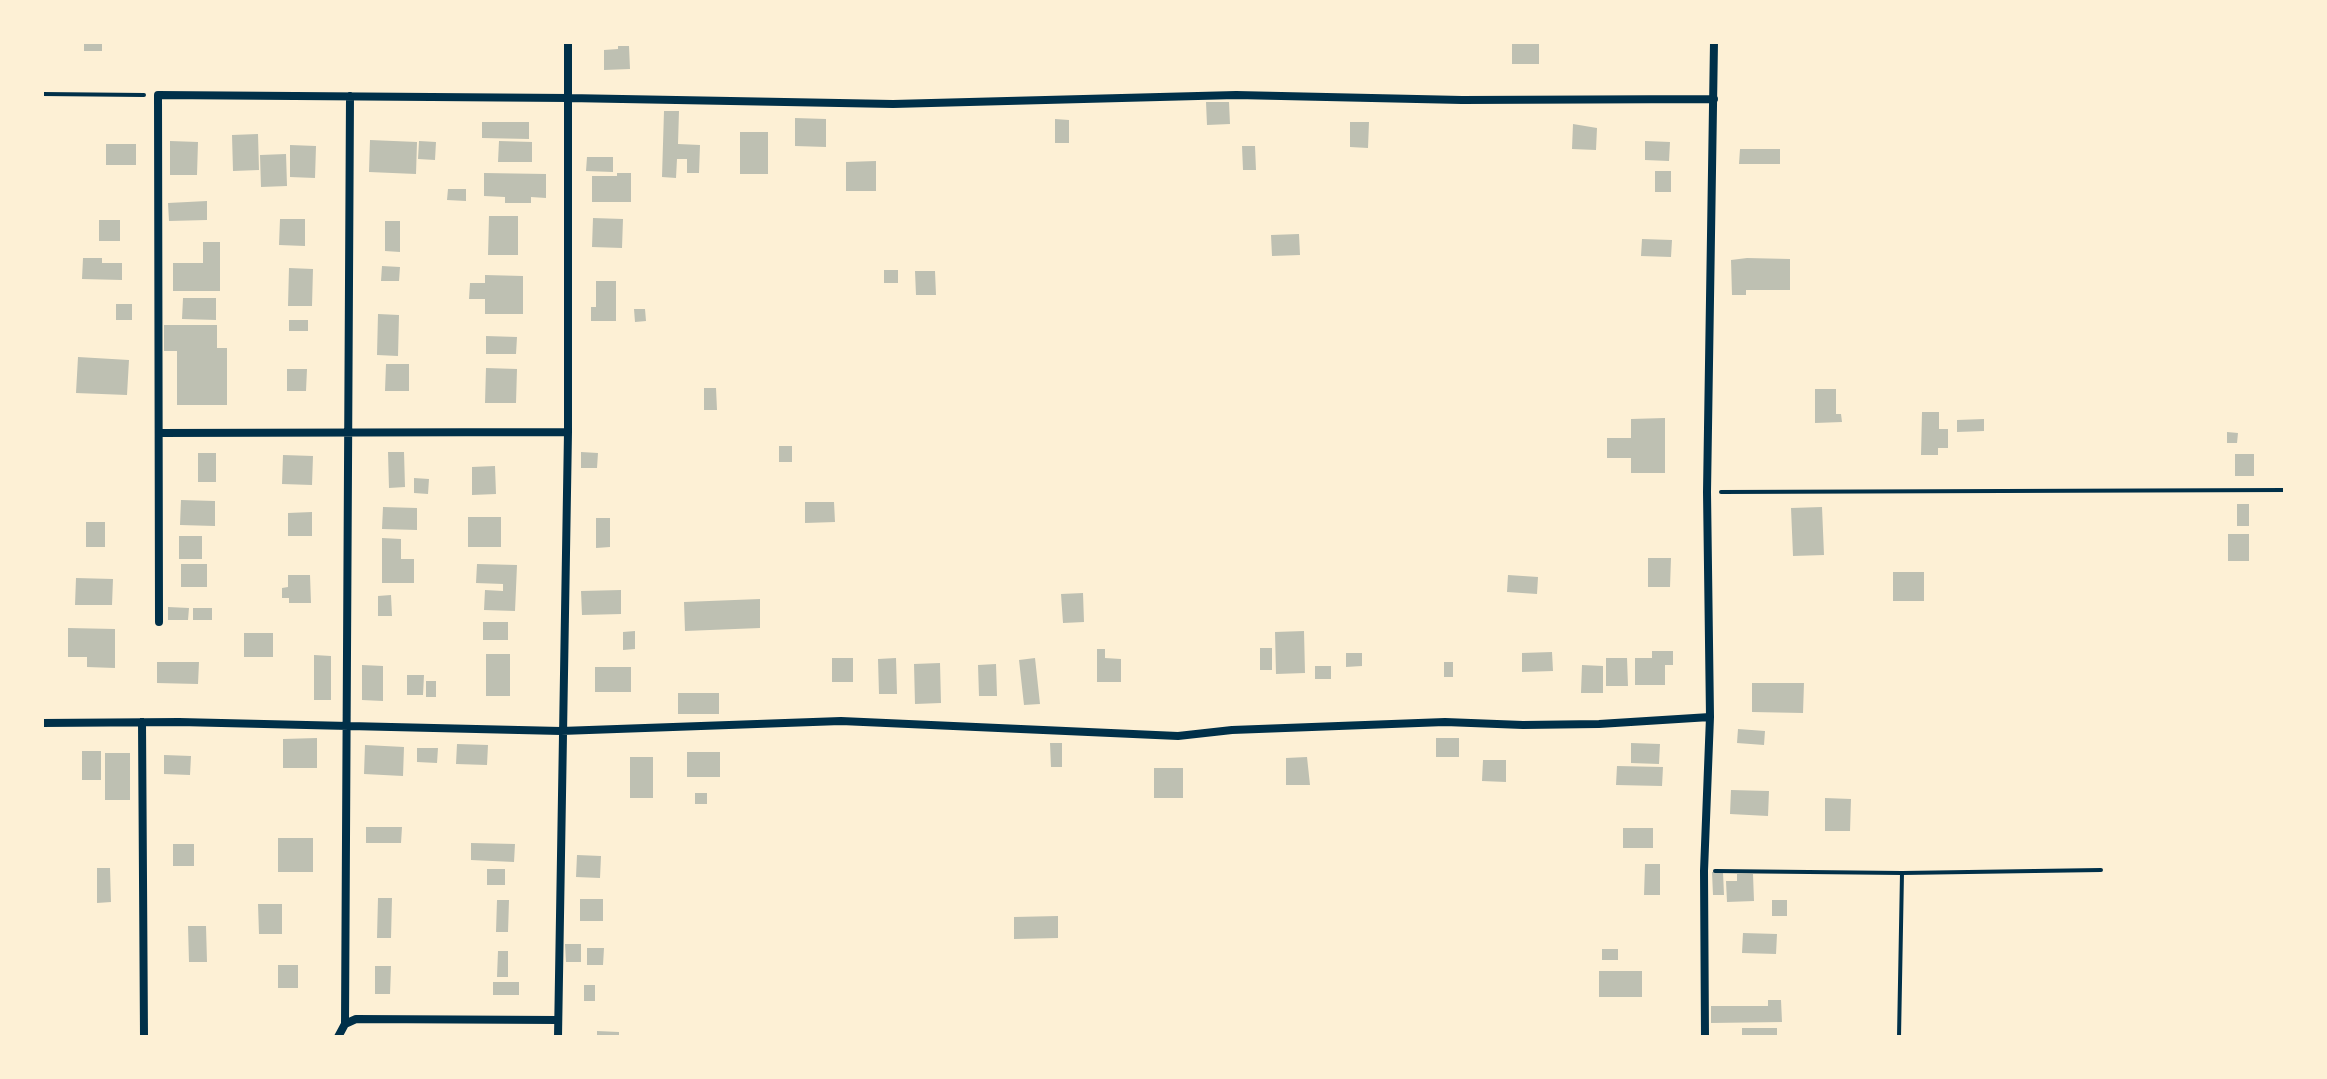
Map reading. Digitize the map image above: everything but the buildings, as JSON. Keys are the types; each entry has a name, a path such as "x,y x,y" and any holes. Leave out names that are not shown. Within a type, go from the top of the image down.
{"street":[{"path":"558,1037 568,432 568,42"},
{"path":"1705,1037 1704,871 1710,717 1707,492 1714,42"},
{"path":"159,622 158,95 893,104 1236,95 1462,100 1714,99"},
{"path":"338,1037 345,1024 350,96"},
{"path":"159,433 568,432"},
{"path":"42,723 348,725 561,731 841,721 1178,736 1232,730 1433,723 1584,724 1710,717"},
{"path":"142,722 144,1037"},
{"path":"345,1024 356,1019 558,1020"}],"path":[{"path":"42,94 158,95"},
{"path":"1707,492 2285,490"},
{"path":"1704,871 1902,873 2101,870"},
{"path":"1899,1037 1902,873"}]}
